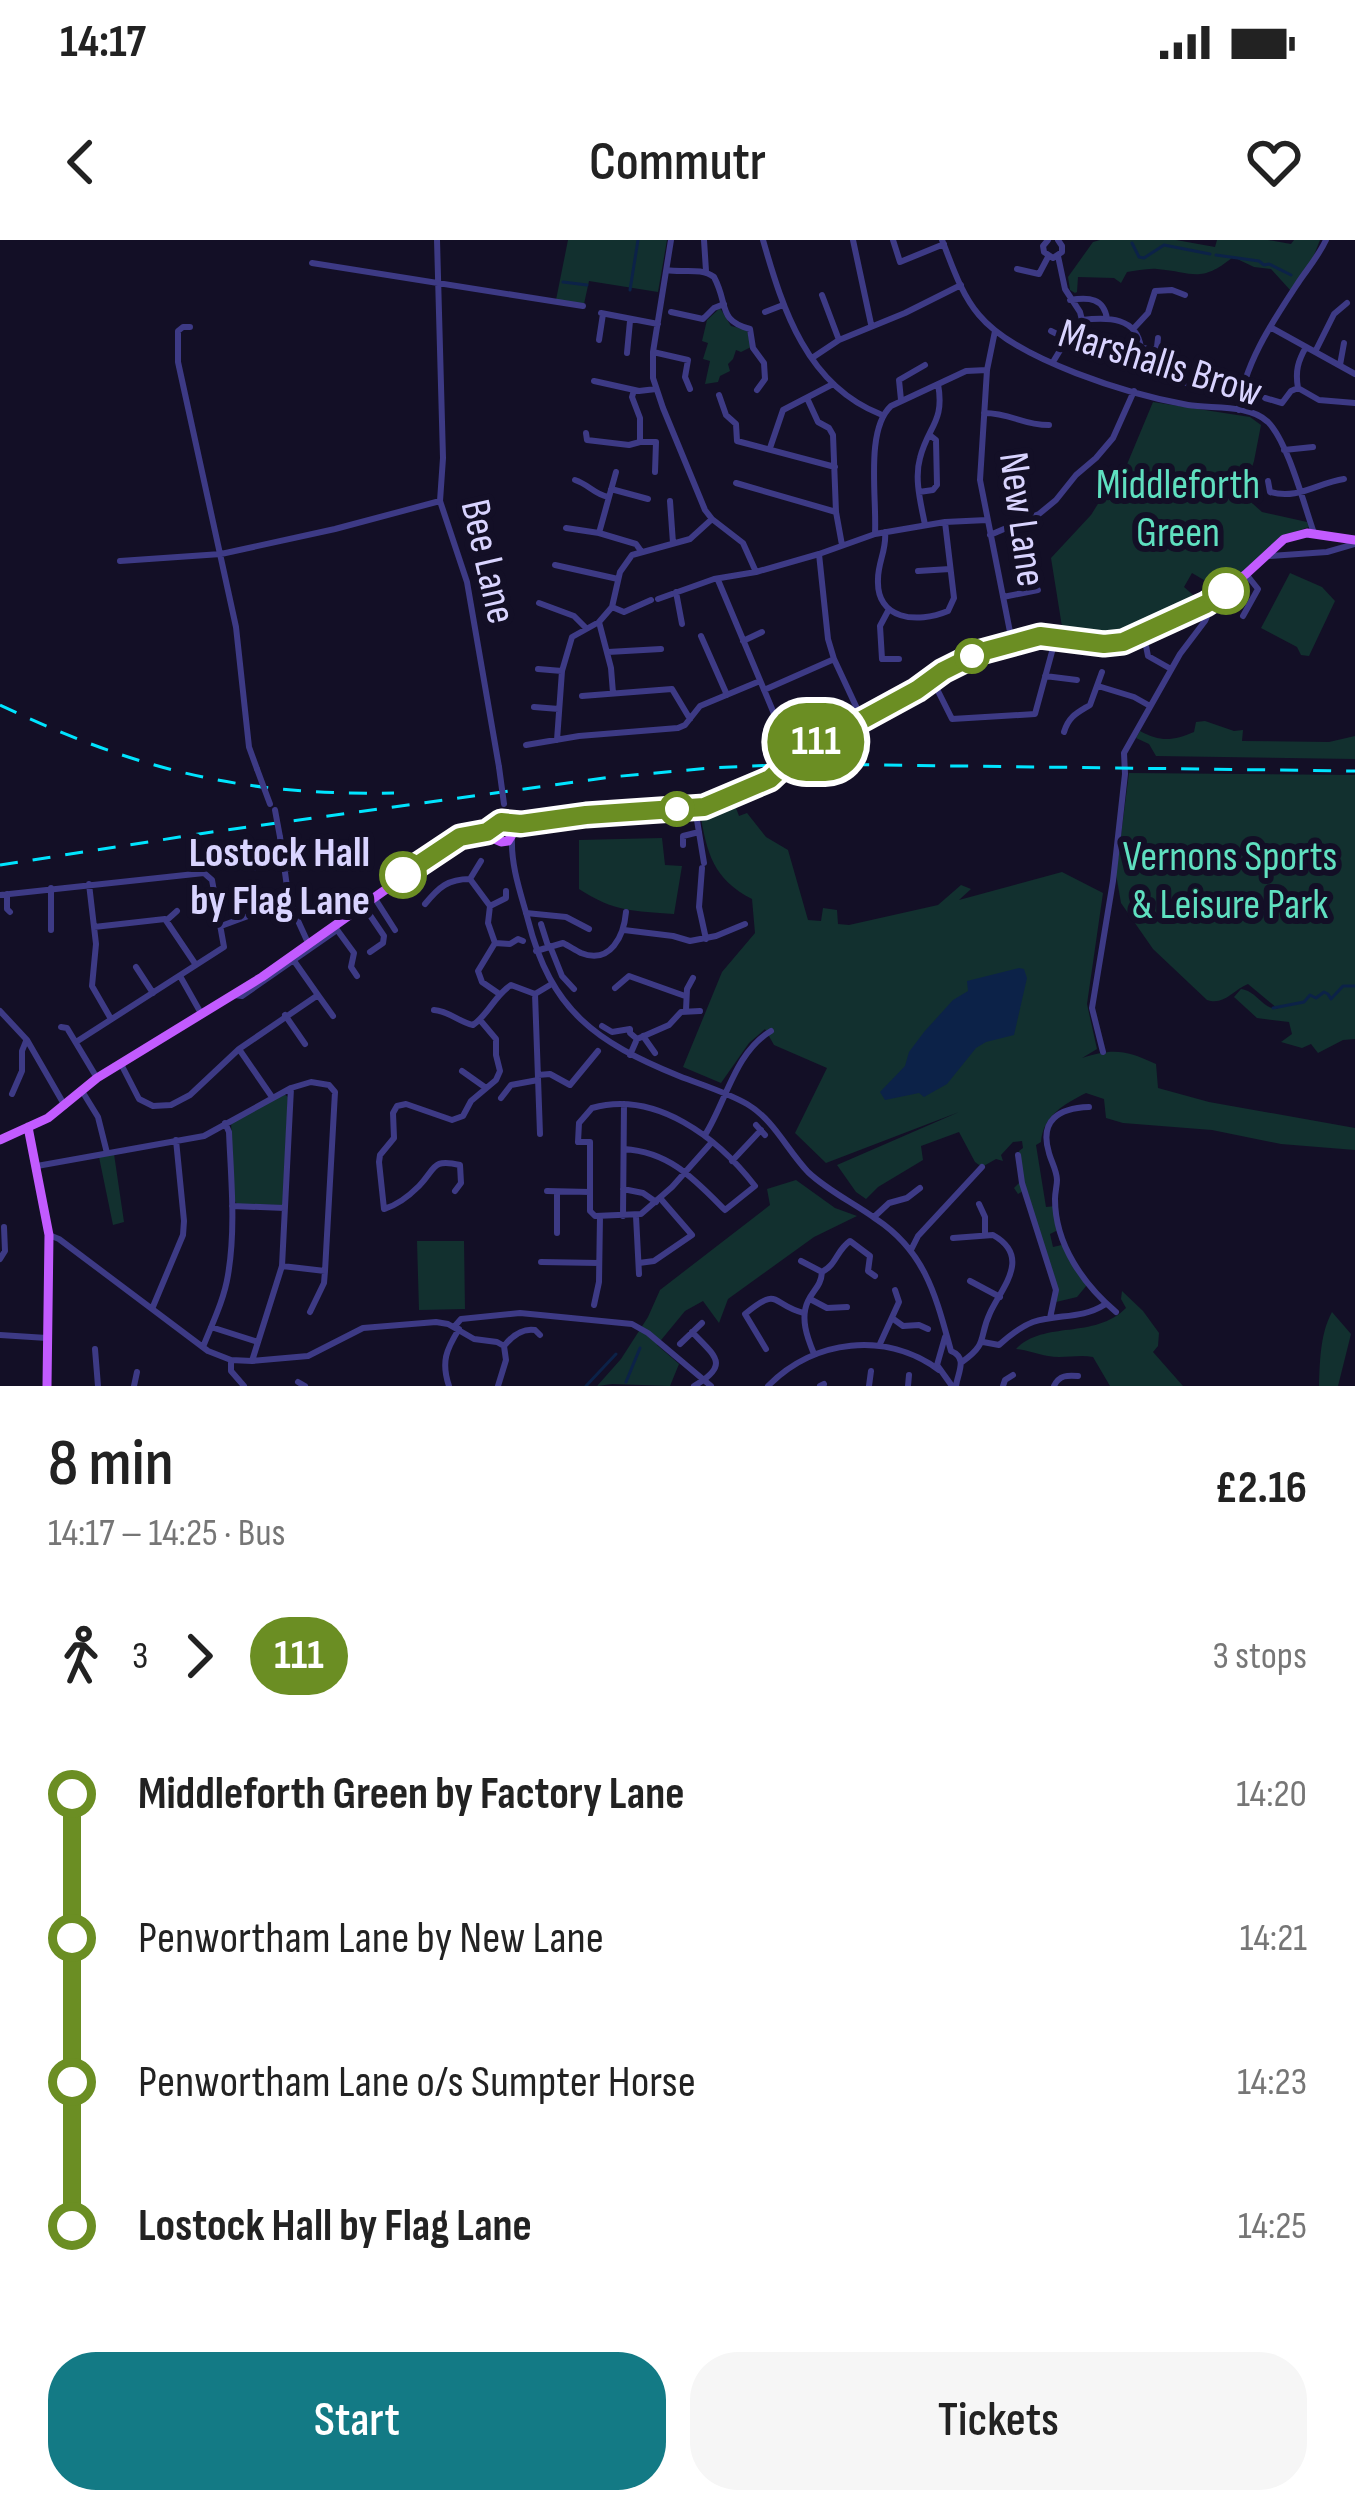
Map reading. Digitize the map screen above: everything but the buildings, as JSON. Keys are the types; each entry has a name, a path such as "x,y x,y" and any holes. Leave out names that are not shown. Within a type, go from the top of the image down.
{"main road":[{"path":"496,836 497,823 513,827 586,815 695,808 735,795 770,779 798,752 987,651 1030,637 1123,642 1206,604 1284,538 1314,533 1355,542"},
{"path":"0,1141 48,1118 97,1078 293,959 448,844 479,833 508,841 513,827"},
{"path":"28,1127 49,1235 47,1386"}],"street":[{"name":"Bee Lane","path":"437,240 440,501 466,582 504,804 513,827 512,856"},
{"path":"671,240 653,352 656,389 712,520 742,543 756,572"},
{"path":"704,240 706,272"},
{"path":"763,240 783,305 812,358 854,403 882,414"},
{"path":"853,240 872,326"},
{"path":"893,240 903,273"},
{"path":"1048,240 1043,249 1048,257"},
{"path":"1239,410 1240,392 1270,327 1326,240"},
{"path":"900,262 943,242 977,314 995,331"},
{"path":"1053,362 1082,320 1065,290 1058,256 1064,243"},
{"path":"1048,257 1058,256"},
{"path":"1016,268 1039,274 1048,257"},
{"path":"312,263 583,306"},
{"path":"667,270 706,272 717,282 732,323 752,331 753,348 765,370 757,390"},
{"path":"812,358 839,340 961,285"},
{"path":"1134,328 1148,313 1156,291 1184,295"},
{"path":"822,295 839,340"},
{"path":"1070,300 1098,302 1107,319"},
{"path":"1315,352 1334,314 1347,303"},
{"path":"671,312 703,319 724,304"},
{"path":"765,312 783,305"},
{"path":"599,340 602,314 658,324"},
{"path":"627,353 630,319"},
{"path":"1082,320 1107,319 1134,328 1142,348"},
{"path":"190,327 178,331 178,362 236,627 249,747 273,807 289,901 309,945"},
{"path":"1270,327 1355,374"},
{"name":"Marshalls Brow","path":"995,331 1090,379 1188,405 1258,415 1275,430 1314,533"},
{"name":"New Lane","path":"995,331 987,370 980,480 1012,643"},
{"path":"1051,331 1065,342"},
{"path":"1151,353 1158,338"},
{"path":"1340,365 1344,343"},
{"path":"1298,388 1298,361 1306,347"},
{"path":"739,355 753,348"},
{"path":"1142,348 1151,353"},
{"path":"1142,348 1135,353 1139,366 1148,365 1189,384"},
{"path":"653,352 688,360 685,377 690,389"},
{"path":"1148,365 1151,353"},
{"path":"1107,360 1135,362"},
{"path":"902,400 899,380 925,365"},
{"path":"945,522 953,598 948,610 897,616 882,603 878,585 886,545 880,533 874,455 882,414 966,371 987,370"},
{"path":"594,381 634,390 656,389"},
{"path":"769,449 782,410 833,384"},
{"path":"925,526 920,458 940,411 938,384"},
{"path":"1298,388 1318,400 1355,403"},
{"path":"1265,398 1283,406 1298,388"},
{"path":"1328,399 1331,389"},
{"path":"634,390 640,442"},
{"path":"990,535 1039,514 1056,500 1113,439 1134,391"},
{"path":"719,394 726,415 736,424 735,442 835,467"},
{"path":"808,398 818,422 833,435 842,545"},
{"path":"984,413 1011,415 1028,425 1049,425"},
{"path":"919,492 937,485 936,440 931,436"},
{"path":"585,438 620,445 656,442 655,472"},
{"path":"1284,450 1313,447"},
{"path":"599,533 616,472"},
{"path":"575,480 596,494 648,499"},
{"path":"1268,482 1274,494 1300,494 1340,480"},
{"path":"736,483 836,512"},
{"path":"120,561 221,554 440,501"},
{"path":"672,505 673,543"},
{"path":"557,740 562,671 572,637 599,622 612,607 623,564 641,551 694,536 712,520"},
{"path":"612,607 624,612 676,592 880,533 987,520"},
{"path":"566,528 636,544 641,551"},
{"path":"1263,556 1327,552 1355,542"},
{"path":"819,554 834,659 862,720"},
{"path":"555,565 618,579"},
{"path":"918,571 950,569"},
{"path":"1243,616 1258,589 1246,574"},
{"path":"718,580 775,716 798,739"},
{"path":"1003,597 1038,590"},
{"path":"676,592 682,624"},
{"path":"539,603 574,616 585,628"},
{"path":"1103,1052 1092,1008 1113,881 1124,753 1171,669 1208,616 1206,604"},
{"path":"888,610 880,626 882,659 899,659"},
{"path":"599,622 613,693"},
{"path":"743,641 762,632"},
{"path":"932,679 954,720 1035,714 1056,637"},
{"path":"700,641 727,695"},
{"path":"1146,646 1148,656 1171,669"},
{"path":"608,652 661,650"},
{"path":"526,745 679,728 700,706 834,659"},
{"path":"538,669 562,671"},
{"path":"1064,732 1067,721 1090,705 1102,672"},
{"path":"1045,676 1076,680"},
{"path":"1098,686 1150,706"},
{"path":"582,696 673,689 690,719"},
{"path":"534,707 559,709"},
{"path":"695,808 703,866 699,907 706,939"},
{"path":"683,844 683,836 699,832"},
{"path":"496,836 512,856 536,951 552,984 582,1022 630,1055 745,1103 767,1120 822,1184 874,1217 910,1251 940,1305 954,1386"},
{"path":"252,868 318,865 367,850"},
{"path":"470,879 481,861"},
{"path":"10,912 3,894 204,873 212,880 224,947 76,1042"},
{"path":"425,904 438,887 454,879 470,879"},
{"path":"470,879 490,906 488,923 495,943"},
{"path":"89,884 96,944 93,991 111,1019"},
{"path":"50,888 51,930"},
{"path":"490,906 506,898 506,891"},
{"path":"374,897 395,930"},
{"path":"220,926 289,901"},
{"path":"363,905 384,936 383,944 370,952"},
{"path":"93,927 167,920 177,911"},
{"path":"536,951 563,943 589,956 597,954 614,946 624,930 626,912"},
{"path":"526,913 566,916 589,929"},
{"path":"167,920 196,965"},
{"path":"624,930 684,941 706,939 742,923"},
{"path":"541,924 562,976 574,989"},
{"path":"333,927 334,932 293,959 333,1016"},
{"path":"333,927 354,953 351,967 357,976"},
{"path":"495,943 523,941"},
{"path":"495,943 478,971 482,982 498,993"},
{"path":"136,967 153,993"},
{"path":"180,976 202,1015"},
{"path":"615,988 629,976 685,996"},
{"path":"686,1010 685,996 693,978"},
{"path":"535,994 552,984"},
{"path":"434,1010 448,1013 459,1024 473,1024 498,993 511,985 535,994"},
{"path":"121,1064 139,1099 153,1106 171,1105 190,1096 239,1049 318,994"},
{"path":"535,994 540,1134"},
{"path":"630,1055 640,1037 669,1025 686,1010 700,1010"},
{"path":"0,1011 27,1040 65,1106"},
{"path":"285,1016 305,1044"},
{"path":"455,1191 461,1183 460,1165 444,1161 401,1202 384,1209 380,1155 394,1138 397,1106 406,1104 452,1120 463,1116 471,1101 496,1080 500,1067 496,1039 480,1020"},
{"path":"602,1026 612,1032 630,1029 630,1034 640,1037 655,1053"},
{"path":"61,1027 67,1028 97,1078"},
{"path":"751,1029 762,1036"},
{"path":"624,1149 657,1154 684,1172 725,1210 754,1186 708,1138 673,1117 624,1103 592,1108 578,1125 574,1142 590,1142 591,1214 636,1216 684,1172 708,1138 743,1060 771,1031"},
{"path":"17,1090 27,1040"},
{"path":"241,1052 272,1097"},
{"path":"501,1098 511,1084 538,1077 550,1075 575,1083 598,1052"},
{"path":"461,1071 486,1088"},
{"path":"37,1166 204,1136 291,1088 315,1082 329,1085 335,1092 324,1283 310,1312"},
{"path":"252,1361 282,1266 291,1088"},
{"path":"82,1090 98,1117 107,1153"},
{"path":"126,1106 139,1099"},
{"path":"623,1216 624,1103"},
{"path":"1089,1107 1072,1107 1051,1119 1047,1148 1058,1178 1055,1200 1060,1229 1077,1270 1104,1305 1116,1312"},
{"path":"203,1347 228,1280 232,1206 225,1123"},
{"path":"732,1161 760,1130"},
{"path":"152,1310 183,1235 176,1140"},
{"path":"1018,1155 1024,1190 1056,1289 1050,1318"},
{"path":"910,1251 982,1166"},
{"path":"874,1217 889,1203 908,1203 923,1186"},
{"path":"623,1189 658,1200 692,1235 654,1261 639,1263"},
{"path":"554,1229 552,1191 590,1195"},
{"path":"979,1204 985,1234"},
{"path":"232,1206 285,1208"},
{"path":"594,1305 600,1216"},
{"path":"636,1216 639,1274"},
{"path":"0,1259 5,1251 4,1227"},
{"path":"922,1359 974,1353 1010,1279 1011,1262 1001,1240 985,1234 953,1238"},
{"path":"49,1235 203,1347 231,1360 308,1356 364,1328 436,1322 504,1346"},
{"path":"814,1354 805,1313 809,1299 822,1273 850,1238 870,1256 868,1271 875,1276"},
{"path":"801,1261 822,1273"},
{"path":"541,1262 599,1263"},
{"path":"282,1266 325,1271"},
{"path":"970,1281 1000,1297"},
{"path":"880,1346 899,1302 895,1290"},
{"path":"766,1349 742,1317 773,1298 805,1313"},
{"path":"809,1299 827,1308 847,1307"},
{"path":"983,1342 999,1346 1018,1329 1104,1305"},
{"path":"449,1386 443,1363 461,1318 520,1313 632,1324 708,1383"},
{"path":"892,1318 903,1326 928,1328"},
{"path":"680,1344 702,1323"},
{"path":"211,1327 258,1342"},
{"path":"504,1346 521,1332 536,1329"},
{"path":"692,1332 718,1362 708,1383 694,1386"},
{"path":"0,1335 46,1337"},
{"path":"498,1386 506,1360 504,1346"},
{"path":"768,1386 814,1354 844,1346 880,1346 922,1359 952,1375 952,1358"},
{"path":"95,1349 98,1386"},
{"path":"952,1358 937,1365 954,1386"},
{"path":"231,1360 231,1371 244,1386"},
{"path":"869,1386 871,1371"},
{"path":"134,1386 137,1372"},
{"path":"1054,1386 1066,1372 1078,1376"},
{"path":"908,1386 909,1375"},
{"path":"1003,1386 1013,1375"},
{"path":"776,1378 783,1386"}],"green space":[{"path":"568,240 667,240 658,292 589,281 584,304 556,300"},
{"path":"1176,240 1215,247 1217,240 1291,244 1320,240 1291,291 1271,269 1233,257 1204,273 1146,269 1127,272 1121,283 1114,278 1078,277 1075,293 1068,277 1093,242"},
{"path":"720,308 731,326 747,330 751,347 736,350 728,364 730,371 718,382 705,384 710,361 703,359 708,343 702,341 707,320"},
{"name":"Middleforth Green","path":"1153,402 1250,417 1261,425 1243,495 1262,512 1307,522 1309,527 1288,534 1221,590 1192,573 1184,587 1201,602 1122,639 1094,640 1063,633 1051,558 1123,474"},
{"path":"1290,573 1322,587 1335,601 1309,656 1261,628"},
{"path":"1196,722 1243,730 1242,741 1329,742 1355,736 1355,759 1156,756 1149,744 1136,738 1140,731 1160,739 1180,737 1194,732"},
{"name":"Vernons Sports & Leisure Park","path":"1129,773 1355,775 1355,1039 1318,1053 1311,1044 1302,1048 1281,1042 1292,1034 1289,1022 1257,1018 1234,997 1241,989 1247,990 1278,1009 1248,984 1223,999 1207,1000 1153,949 1121,903 1116,874"},
{"path":"733,800 739,816 747,813 766,837 788,850 808,920 821,921 823,908 837,910 838,924 849,925 938,905 961,885 971,889 959,900 1062,872 1103,893 1087,1004 1097,1049 1082,1058 1128,1053 1156,1064 1158,1088 1355,1128 1355,1150 1123,1123 1106,1118 1104,1099 1086,1093 1056,1112 1036,1145 1046,1207 1056,1206 1060,1229 1050,1234 1053,1247 1066,1244 1087,1285 1077,1297 1056,1302 1056,1289 1023,1191 1018,1194 1014,1188 1020,1182 1022,1141 1013,1142 1001,1155 1003,1161 996,1159 982,1167 959,1132 921,1146 923,1160 866,1199 837,1165 959,1112 826,1163 795,1133 827,1068 774,1045 765,1029 721,1083 683,1067 722,972 755,933 752,899 720,874 700,813"},
{"path":"662,838 665,865 682,866 674,914 614,906 579,889 579,840"},
{"path":"284,1094 288,1097 283,1203 237,1204 231,1120"},
{"path":"114,1154 124,1222 113,1225 99,1157"},
{"path":"796,1180 835,1208 857,1216 814,1237 728,1299 719,1323 703,1301 685,1311 657,1345 679,1364 670,1386 597,1386 621,1359 660,1290 770,1205 767,1189"},
{"path":"417,1241 464,1241 465,1309 419,1310"},
{"path":"1122,1291 1159,1333 1153,1352 1183,1386 1110,1386 1093,1357 1054,1357 1016,1349 1040,1335 1113,1318 1126,1308"},
{"path":"1332,1312 1351,1334 1338,1386 1319,1386 1323,1338"}],"water":[{"path":"1019,968 1027,978 1014,1035 976,1048 947,1084 924,1097 919,1093 885,1100 880,1092 905,1066 924,1032 953,1000 968,991 967,981"}],"waterway":[{"path":"630,290 638,240"},
{"path":"1132,243 1144,258 1164,245 1210,254"},
{"path":"1216,255 1259,261 1291,275"},
{"path":"563,282 587,285"},
{"path":"1273,1008 1324,992 1331,999 1343,986 1355,986"},
{"path":"626,1382 640,1348"},
{"path":"586,1386 616,1354"}],"railway":[{"path":"0,705 98,747 191,774 288,790 394,793"},
{"path":"0,865 611,777 710,768 800,764 1355,771"}],"bus line":[{"name":"111","path":"403,875 460,837 487,832 501,822 704,807 770,779 803,748 981,652 1040,636 1123,642 1226,591"}],"place":[{"name":"Lostock Hall by Flag Lane","path":"403,875"}]}
